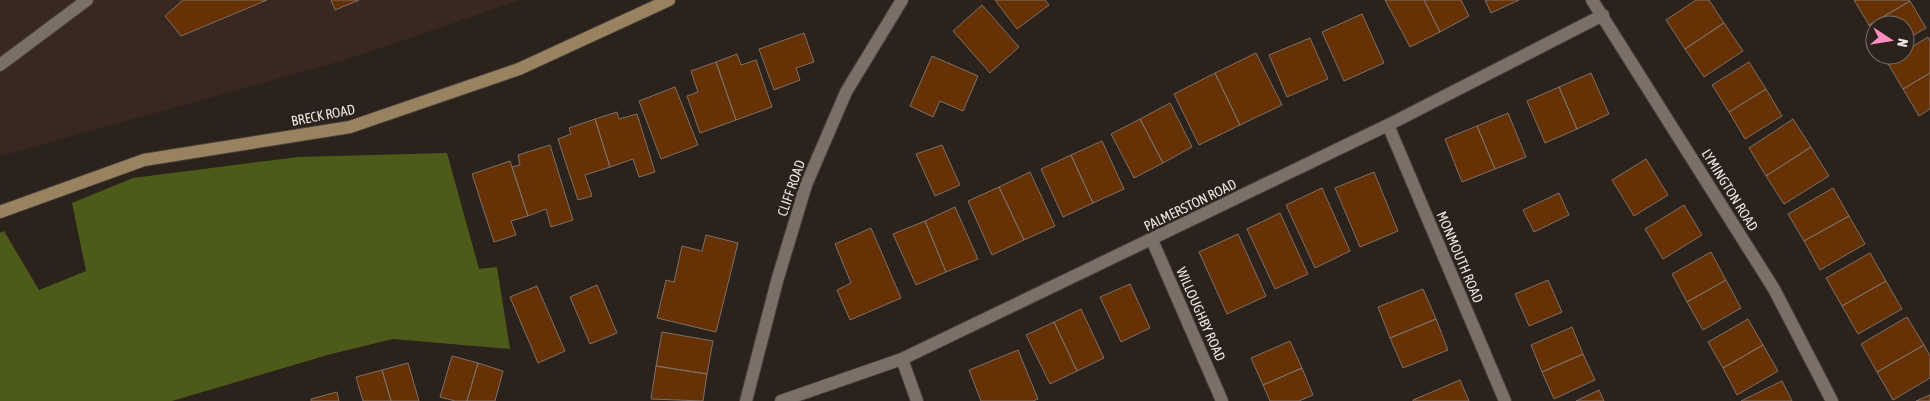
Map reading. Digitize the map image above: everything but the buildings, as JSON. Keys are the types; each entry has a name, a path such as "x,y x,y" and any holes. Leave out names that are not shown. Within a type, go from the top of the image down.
{"main road":[{"name":"BRECK ROAD","path":"0,212 144,160 350,127 519,69 669,0"}],"street":[{"path":"0,65 87,0"},
{"name":"CLIFF ROAD","path":"746,401 777,281 806,185 846,92 902,0"},
{"name":"LYMINGTON ROAD","path":"1592,0 1774,289 1832,401"},
{"name":"PALMERSTON ROAD","path":"781,401 902,359 1388,125 1603,15"},
{"name":"MONMOUTH ROAD","path":"1388,125 1505,401"},
{"name":"WILLOUGHBY ROAD","path":"1152,240 1222,401"},
{"path":"902,359 917,401"}],"shaded area":[{"path":"0,0 521,0 345,60 0,156"}],"green space":[{"path":"447,153 479,269 497,267 510,349 393,339 331,354 172,401 0,401 0,233 4,231 39,290 86,271 72,203 133,178 298,157"}]}
